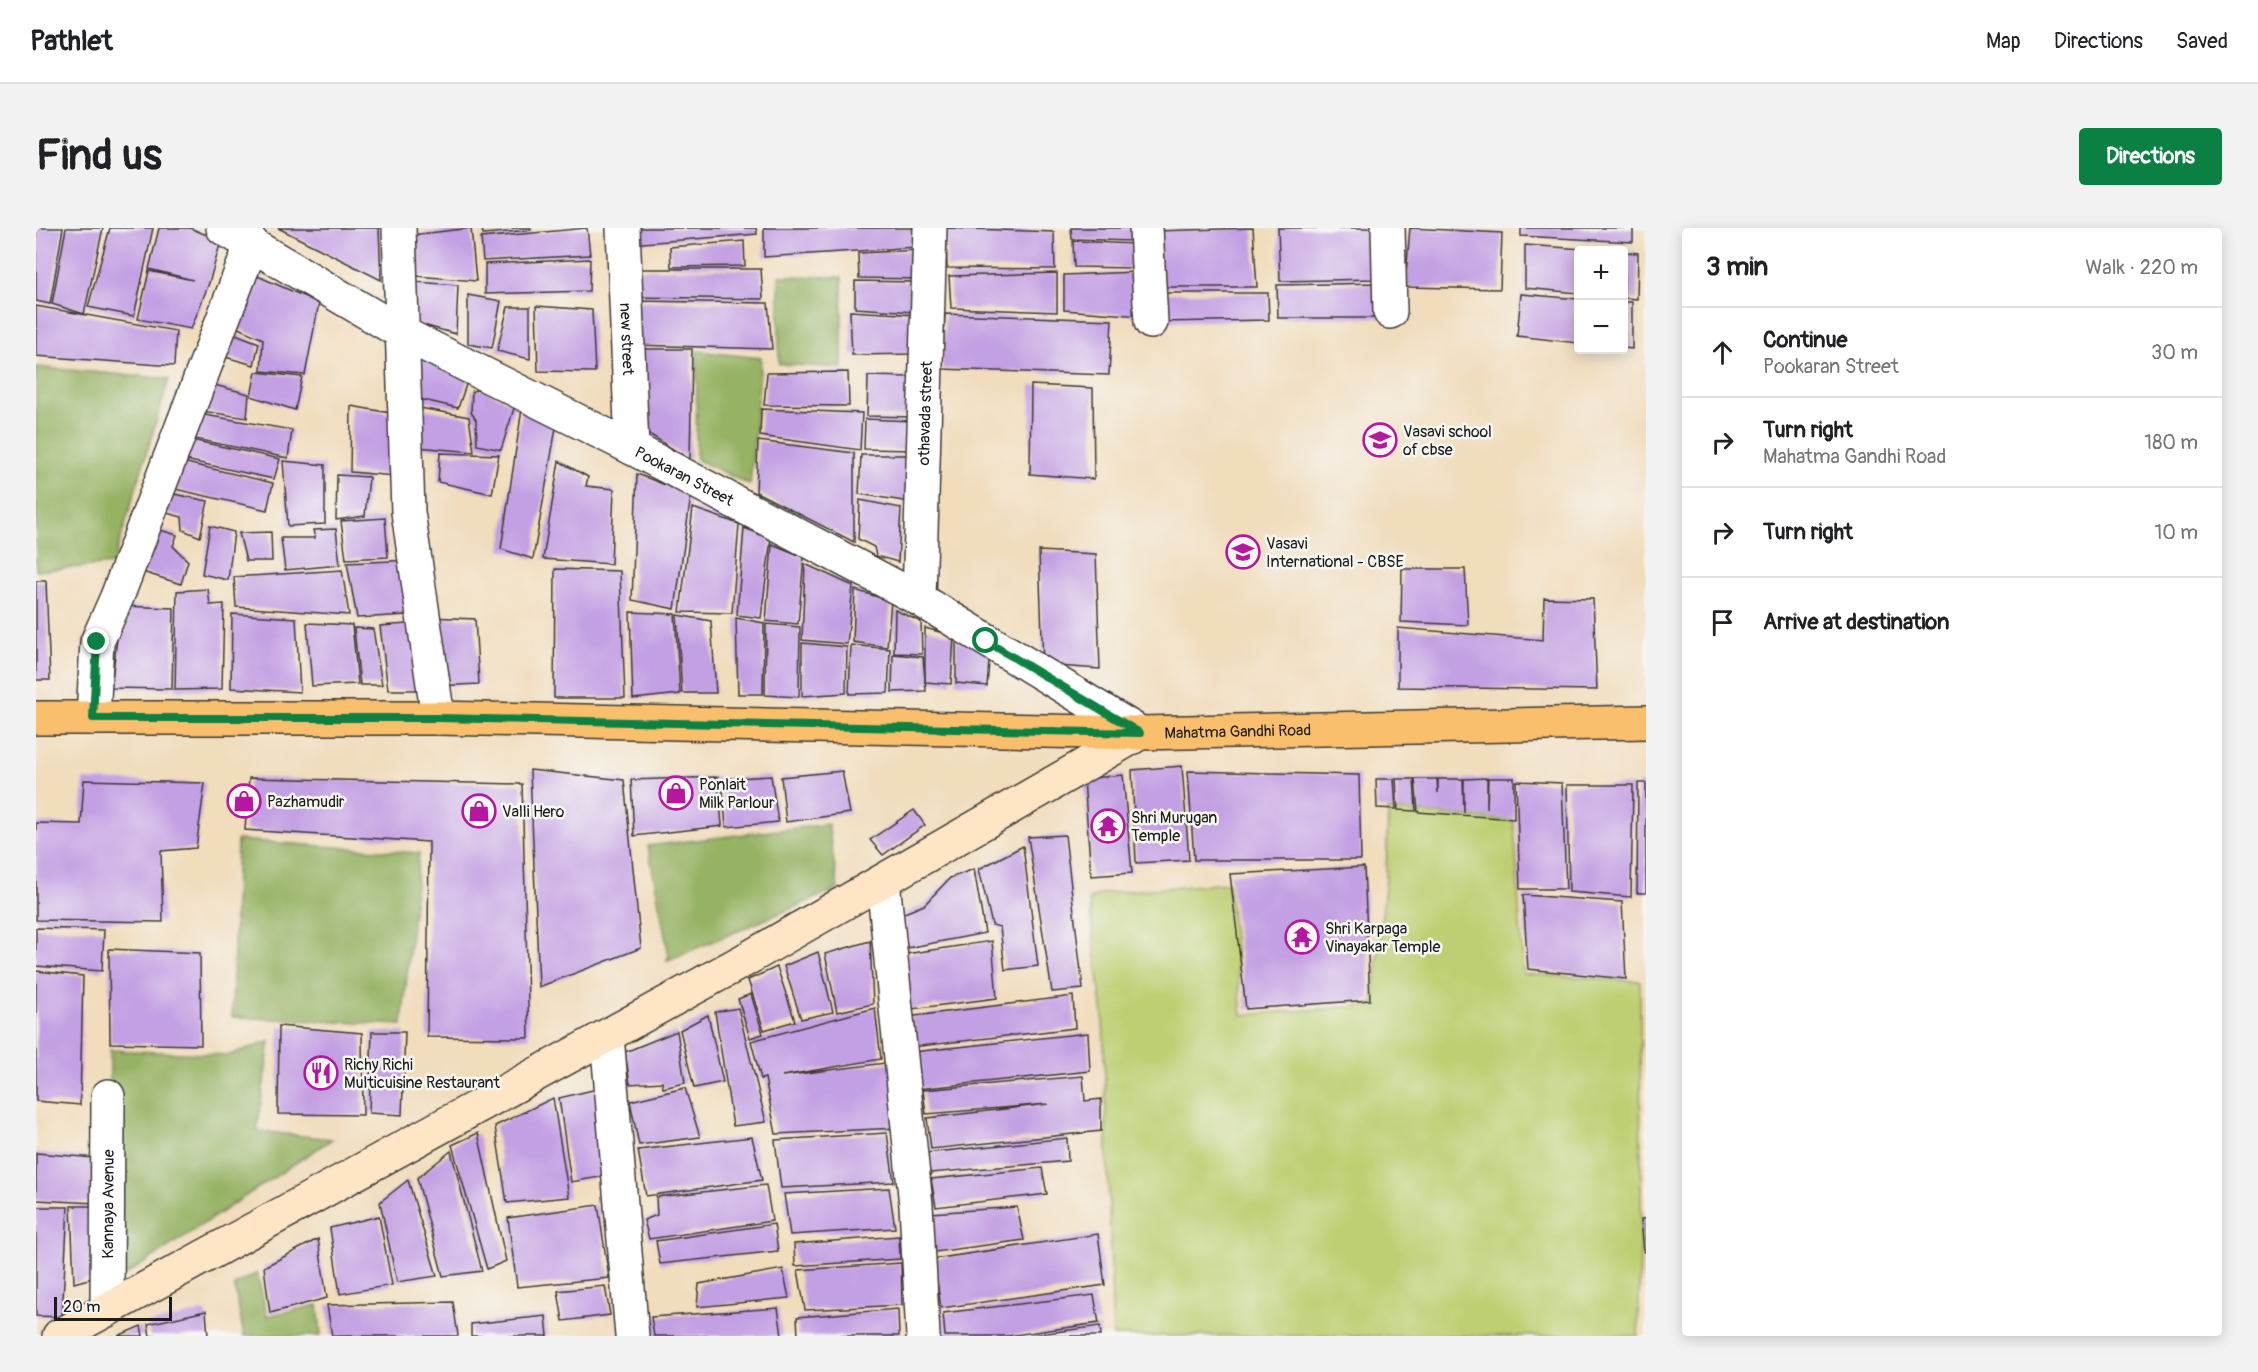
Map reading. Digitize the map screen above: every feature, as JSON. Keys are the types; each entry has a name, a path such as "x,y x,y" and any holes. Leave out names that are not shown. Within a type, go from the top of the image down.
{"main road":[{"name":"Mahatma Gandhi Road","path":"36,718 438,718 1140,733 1646,722"}],"street":[{"name":"Pookaran Street","path":"223,228 404,334 632,448 919,599 1140,733"},
{"path":"399,228 408,512 438,718"},
{"name":"new street","path":"623,228 632,448"},
{"name":"othavada street","path":"919,599 930,228"},
{"path":"1146,228 1151,322"},
{"path":"1388,228 1390,312"},
{"path":"93,718 97,642 117,597 252,243"},
{"path":"59,1336 607,1036 1140,733"},
{"path":"883,881 916,1205 923,1336"},
{"path":"607,1036 632,1336"},
{"name":"Kannaya Avenue","path":"106,1310 108,1096"}],"green space":[{"path":"779,276 842,277 842,368 779,364"},
{"path":"697,351 761,358 750,485 696,459"},
{"path":"36,367 169,379 113,564 36,571"},
{"path":"1388,810 1514,821 1523,974 1640,981 1641,1219 1638,1336 1113,1336 1103,1016 1089,899 1104,893 1228,883 1242,1015 1373,1005 1386,878"},
{"path":"828,824 838,889 666,961 669,956 648,846"},
{"path":"237,840 419,853 402,1025 232,1017"},
{"path":"270,1041 257,1131 332,1139 123,1277 112,1275 110,1050 230,1055"},
{"path":"257,1273 267,1316 318,1305 321,1336 244,1336 234,1285"}],"building":[{"path":"36,228 63,228 50,304 36,301"},
{"path":"66,228 103,228 84,314 52,304"},
{"path":"110,228 153,228 134,316 88,307"},
{"path":"159,228 190,228 221,241 209,283 191,329 138,319 149,271 193,280 149,269"},
{"path":"278,228 379,228 381,280"},
{"path":"471,228 476,281 417,276 412,235"},
{"path":"482,228 531,228 531,230 483,234"},
{"path":"587,228 590,255 483,261 481,238"},
{"path":"629,228 756,228 757,234 630,244"},
{"path":"764,228 916,228 917,247 764,257"},
{"path":"946,228 1054,232 1055,269 947,268"},
{"path":"1071,228 1131,228 1132,241 1072,239"},
{"path":"1253,228 1257,287 1160,287 1156,231"},
{"path":"1278,228 1372,228 1376,279 1280,281"},
{"path":"1410,228 1502,233 1500,289 1405,287"},
{"path":"1521,228 1633,228 1633,242 1521,236"},
{"path":"744,241 745,266 671,267 670,247"},
{"path":"1073,241 1133,244 1135,268 1074,267"},
{"path":"1525,245 1574,248 1574,293 1525,288"},
{"path":"921,250 922,279 859,278 858,253"},
{"path":"1628,252 1638,253 1637,299 1628,298"},
{"path":"590,259 589,291 485,294 485,264"},
{"path":"633,269 761,269 763,299 633,297"},
{"path":"246,271 319,303 305,375 261,371 263,339 227,323"},
{"path":"1136,272 1141,316 1064,310 1064,275"},
{"path":"1057,273 1057,312 951,308 949,276"},
{"path":"855,281 914,282 915,312 855,308"},
{"path":"415,282 458,285 456,334 416,323"},
{"path":"1381,283 1383,318 1278,318 1277,285"},
{"path":"1158,293 1268,293 1269,320 1159,322"},
{"path":"1521,294 1574,299 1574,343 1517,336"},
{"path":"468,295 501,301 492,348 468,344"},
{"path":"634,301 768,303 772,349 634,345"},
{"path":"1628,302 1632,302 1632,349 1628,348"},
{"path":"36,306 176,331 174,366 36,356"},
{"path":"536,306 592,310 595,372 538,371"},
{"path":"508,307 530,307 530,359 497,351"},
{"path":"850,311 918,315 914,354 852,355"},
{"path":"945,314 1112,320 1109,375 942,369"},
{"path":"225,330 259,343 254,365 218,355"},
{"path":"635,349 692,349 690,460 638,427"},
{"path":"419,353 470,373 458,408 415,398"},
{"path":"256,372 302,377 295,410 251,396"},
{"path":"848,372 849,406 764,405 767,373"},
{"path":"868,376 912,377 913,417 867,416"},
{"path":"203,382 249,394 247,418 195,410"},
{"path":"1031,385 1093,388 1094,479 1030,474"},
{"path":"482,389 515,405 501,450 477,445 476,420 471,412 472,391"},
{"path":"351,406 396,414 395,476 350,472"},
{"path":"420,408 469,417 474,452 417,447"},
{"path":"522,409 556,428 533,559 501,549"},
{"path":"761,409 862,413 860,450 760,436"},
{"path":"193,413 292,430 288,458 186,437"},
{"path":"865,419 913,421 914,450 864,449"},
{"path":"182,438 280,459 274,479 176,458"},
{"path":"758,441 854,453 854,542 756,492"},
{"path":"440,453 499,455 492,494 438,482"},
{"path":"861,455 912,455 910,502 859,494"},
{"path":"174,460 273,483 267,510 166,487"},
{"path":"283,461 325,465 325,524 288,526"},
{"path":"559,461 588,477 586,486 614,489 611,564 543,559"},
{"path":"637,474 691,495 675,609 632,600"},
{"path":"337,475 369,477 365,516 336,520"},
{"path":"164,492 208,501 200,537 183,530 182,517 159,511"},
{"path":"860,500 901,508 898,562 876,556 874,547 858,539"},
{"path":"693,508 739,524 732,613 680,612"},
{"path":"385,518 388,557 346,559 341,521"},
{"path":"210,526 234,532 228,580 202,574"},
{"path":"150,527 177,535 173,546 188,561 181,584 136,570"},
{"path":"744,528 771,538 761,618 737,615"},
{"path":"336,529 340,565 285,570 281,538 315,538 313,530"},
{"path":"271,532 272,561 246,561 239,533"},
{"path":"772,544 804,557 798,624 766,621"},
{"path":"1039,551 1096,554 1100,669 1043,665"},
{"path":"414,560 422,614 357,618 347,563"},
{"path":"805,564 853,586 847,644 802,640"},
{"path":"555,569 620,571 625,698 554,698"},
{"path":"1402,569 1465,569 1468,625 1401,622"},
{"path":"342,570 349,615 236,607 234,577"},
{"path":"36,581 46,581 50,680 36,680"},
{"path":"208,589 210,605 224,604 222,689 175,690 177,591"},
{"path":"855,590 891,601 887,647 853,642"},
{"path":"1544,598 1593,599 1597,690 1398,687 1398,628 1543,640"},
{"path":"121,606 174,608 172,689 111,688"},
{"path":"895,610 921,622 922,654 894,653"},
{"path":"630,612 675,614 680,694 633,699"},
{"path":"232,614 296,618 300,692 231,688"},
{"path":"677,615 711,621 716,693 682,693"},
{"path":"429,617 475,619 479,684 435,686"},
{"path":"736,618 764,623 763,694 738,694"},
{"path":"307,623 352,625 358,684 312,686"},
{"path":"422,623 428,690 388,690 380,626"},
{"path":"766,624 800,627 799,697 765,695"},
{"path":"354,628 373,629 382,685 360,685"},
{"path":"925,628 954,636 951,684 925,682"},
{"path":"956,641 990,649 987,686 956,683"},
{"path":"802,643 847,647 846,693 802,696"},
{"path":"851,645 890,649 888,693 849,694"},
{"path":"893,654 923,657 926,691 892,692"},
{"path":"1182,766 1189,860 1136,863 1132,770"},
{"path":"530,770 624,780 641,948 539,987"},
{"path":"842,771 850,813 786,822 781,777"},
{"path":"1188,771 1359,775 1361,860 1194,860"},
{"name":"Shri Murugan Temple","path":"1123,775 1132,873 1091,876 1084,779"},
{"path":"771,776 778,822 726,827 722,779"},
{"path":"718,777 722,826 634,836 631,780"},
{"path":"249,778 522,784 529,1038 427,1037 429,842 245,830"},
{"path":"1487,778 1487,808 1488,778 1514,778 1514,819 1418,812 1415,779 1437,779 1438,793 1438,779 1463,779 1464,813 1464,779"},
{"path":"1376,779 1394,779 1396,809 1377,808"},
{"path":"1396,779 1414,779 1416,811 1398,810"},
{"path":"84,780 205,783 196,848 161,851 163,922 36,920 36,823 81,824"},
{"path":"1516,781 1562,783 1566,889 1520,889"},
{"path":"1638,783 1646,783 1646,893 1637,893"},
{"path":"1567,785 1633,785 1631,897 1569,892"},
{"path":"914,810 925,825 883,855 870,840"},
{"path":"1065,835 1083,989 1052,992 1028,837"},
{"path":"1023,846 1038,966 1005,970 1000,927 992,925 979,869"},
{"name":"Shri Karpaga Vinayakar Temple","path":"1364,867 1370,1000 1246,1009 1230,874"},
{"path":"974,869 985,933 907,948 902,914 924,905 950,878"},
{"path":"1523,895 1622,902 1626,979 1528,969"},
{"path":"36,928 104,930 102,971 36,966"},
{"path":"870,941 873,1004 837,1012 825,954"},
{"path":"992,941 997,998 904,1010 899,955"},
{"path":"109,949 200,953 201,1045 110,1043"},
{"path":"818,952 833,1012 801,1019 784,966"},
{"path":"777,967 795,1021 764,1030 748,980"},
{"path":"36,971 83,976 80,1105 36,1101"},
{"path":"751,994 763,1034 750,1038 738,999"},
{"path":"1073,996 1075,1028 912,1047 907,1017"},
{"path":"738,1008 766,1122 733,1126 715,1012"},
{"path":"875,1008 881,1059 782,1076 893,1062 897,1128 776,1134 765,1078 761,1079 751,1041"},
{"path":"708,1015 723,1082 694,1088 680,1030"},
{"name":"Richy Richi Multicuisine Restaurant","path":"279,1026 362,1033 363,1115 278,1114"},
{"path":"677,1031 685,1083 663,1088 662,1082 630,1084 625,1052"},
{"path":"372,1032 405,1032 402,1115 369,1113"},
{"path":"1088,1033 1090,1071 917,1089 913,1052"},
{"path":"1083,1076 1085,1101 1101,1099 1101,1131 931,1149 927,1118 1048,1104 926,1114 923,1090"},
{"path":"685,1088 700,1137 639,1145 630,1101"},
{"path":"597,1089 612,1175 571,1182 559,1098"},
{"path":"553,1098 569,1197 507,1203 495,1126"},
{"path":"478,1133 506,1261 487,1269 452,1145"},
{"path":"887,1133 894,1182 781,1188 775,1140"},
{"path":"752,1137 762,1180 646,1196 638,1150"},
{"path":"1067,1138 1068,1161 930,1173 926,1153"},
{"path":"451,1151 482,1271 443,1276 417,1178"},
{"path":"36,1153 95,1158 96,1203 36,1200"},
{"path":"1042,1168 1047,1194 936,1207 931,1179"},
{"path":"408,1180 437,1276 397,1282 380,1202"},
{"path":"766,1185 772,1221 649,1239 644,1220 657,1215 656,1197"},
{"path":"889,1188 895,1228 790,1235 784,1194"},
{"path":"598,1205 609,1278 517,1287 508,1218"},
{"path":"71,1206 98,1206 96,1277 74,1283"},
{"path":"36,1207 68,1207 62,1317 36,1316"},
{"path":"1017,1207 1024,1240 935,1252 931,1213"},
{"path":"379,1216 392,1285 340,1294 330,1228"},
{"path":"1641,1219 1646,1219 1646,1252 1644,1252"},
{"path":"774,1224 778,1251 660,1264 656,1241"},
{"path":"1098,1234 1105,1285 941,1308 934,1259"},
{"path":"899,1236 900,1259 795,1266 794,1244"},
{"path":"318,1239 327,1298 270,1313 264,1267"},
{"path":"901,1263 902,1305 805,1310 798,1270"},
{"path":"783,1269 789,1298 697,1307 699,1284"},
{"path":"605,1286 610,1315 563,1321 558,1291"},
{"path":"1094,1295 1099,1323 1008,1336 945,1336 943,1313"},
{"path":"453,1302 458,1336 332,1336 327,1305"},
{"path":"778,1308 782,1336 654,1336 651,1317"},
{"path":"898,1309 899,1336 798,1336 797,1317"},
{"path":"206,1311 208,1336 150,1336 148,1324"},
{"path":"546,1316 548,1336 471,1336 471,1324"},
{"path":"141,1326 143,1336 118,1336"},
{"path":"1100,1326 1101,1336 1033,1336 1033,1335"}],"place":[{"name":"Vasavi school of cbse","path":"1380,440"},
{"name":"Vasavi International - CBSE","path":"1243,552"},
{"name":"Ponlait Milk Parlour","path":"676,793"},
{"name":"Pazhamudir","path":"244,801"},
{"name":"Valli Hero","path":"479,811"},
{"name":"Shri Murugan Temple","path":"1108,826"},
{"name":"Shri Karpaga Vinayakar Temple","path":"1302,937"},
{"name":"Richy Richi Multicuisine Restaurant","path":"321,1073"}],"route":[{"path":"97,642 93,718 438,718 1140,733 986,641"}]}
